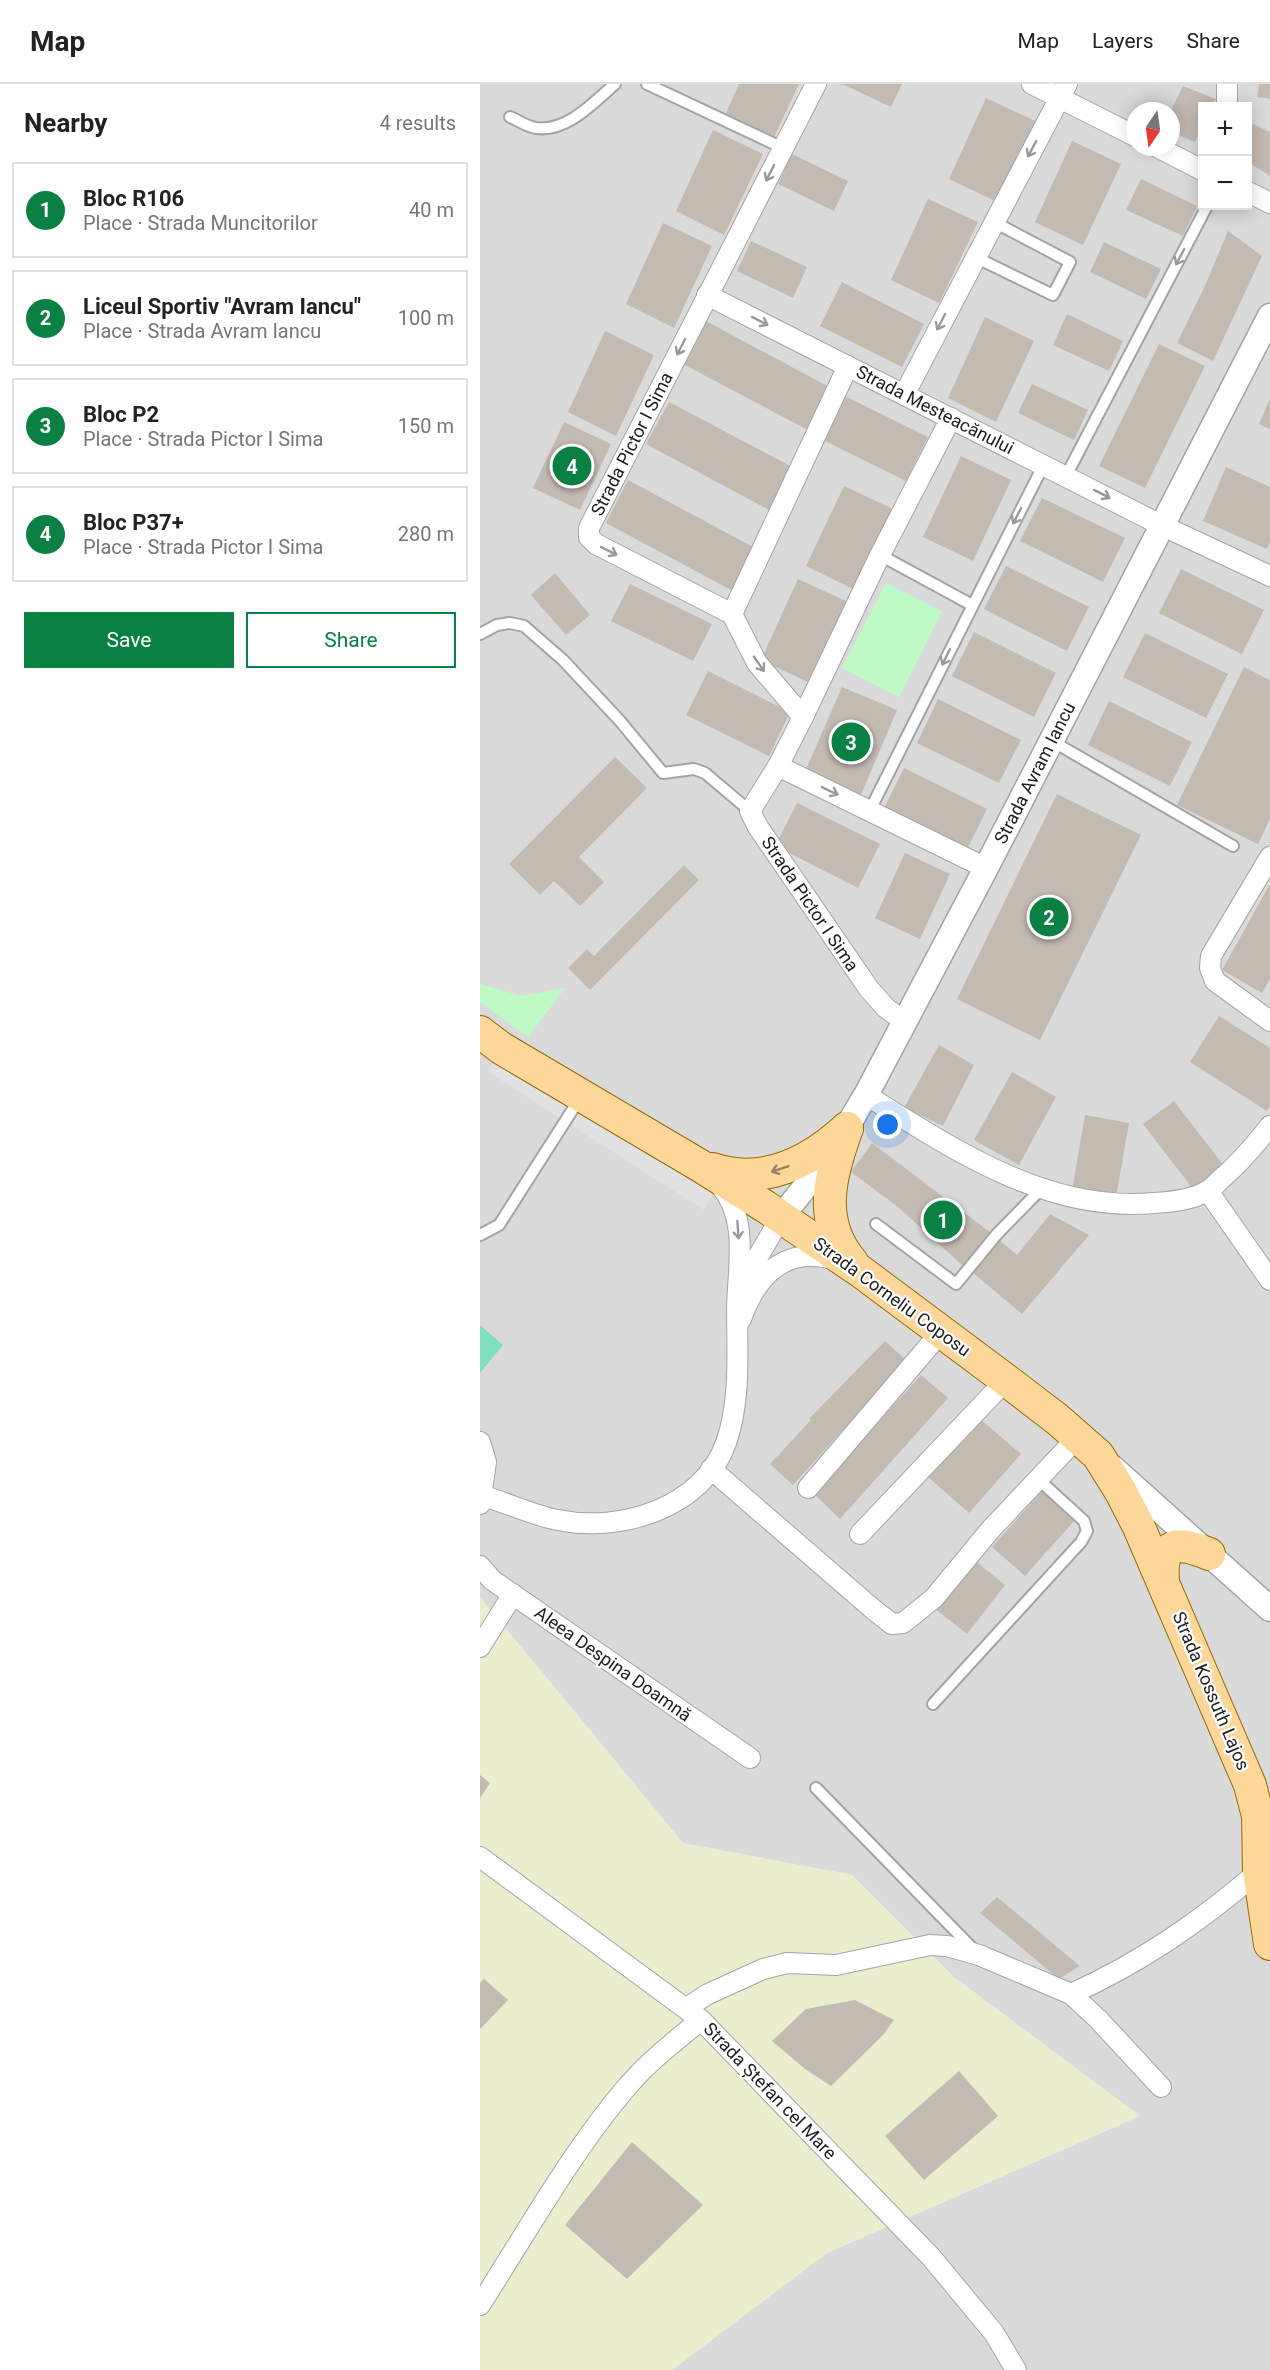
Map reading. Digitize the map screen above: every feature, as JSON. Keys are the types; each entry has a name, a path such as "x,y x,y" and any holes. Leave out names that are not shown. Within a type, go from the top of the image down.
{"main road":[{"name":"Strada Corneliu Coposu","path":"480,1032 501,1048 699,1165 781,1217 860,1271 1006,1380 1088,1446"},
{"path":"699,1165 743,1176 766,1173 806,1160 827,1146 847,1128"},
{"path":"847,1128 834,1165 829,1192 830,1214 833,1232 843,1252 860,1271"},
{"name":"Strada Kossuth Lajos","path":"1088,1446 1121,1492 1163,1580 1250,1785 1258,1816 1259,1871 1270,1944"},
{"path":"1163,1580 1162,1562 1166,1554 1176,1546 1191,1547 1209,1554"}],"street":[{"name":"Strada Pictor I Sima","path":"732,614 596,544 589,537 589,528 816,84"},
{"path":"1032,84 1063,91 1126,130"},
{"path":"1227,84 1227,102"},
{"path":"904,394 1063,91"},
{"path":"1175,156 1198,168"},
{"path":"1252,194 1270,203"},
{"name":"Strada Mesteacănului","path":"707,295 1163,526 1267,567"},
{"name":"Strada Avram Iancu","path":"781,1217 813,1178 866,1095 986,868 1270,316"},
{"path":"803,717 756,663 732,614 848,366"},
{"path":"750,811 778,766 880,555 951,418"},
{"path":"778,766 986,868"},
{"name":"Strada Pictor I Sima","path":"750,811 758,827 868,989 886,1008 904,1022"},
{"path":"1270,857 1211,956 1210,968 1215,981 1270,1021"},
{"path":"866,1095 955,1151 1021,1181 1069,1197 1129,1205 1177,1201 1208,1191 1245,1158 1270,1126"},
{"path":"480,1442 486,1462 481,1498 558,1520 602,1524 631,1520 660,1509 686,1494 711,1469 725,1444 735,1405 739,1230 736,1209 721,1186 699,1165"},
{"path":"1208,1191 1270,1280"},
{"path":"738,1330 745,1292 755,1262 767,1237 781,1217"},
{"path":"738,1330 748,1299 759,1282 773,1268 787,1261 816,1256 834,1260 860,1271"},
{"path":"808,1488 941,1332"},
{"path":"860,1534 1006,1380"},
{"path":"711,1469 874,1610 892,1624 896,1624 903,1623 934,1598 991,1529 1038,1479 1088,1446"},
{"name":"Strada Corneliu Coposu","path":"1088,1446 1270,1609"},
{"name":"Aleea Despina Doamnă","path":"480,1566 492,1580 750,1758"},
{"path":"480,1647 513,1594"},
{"name":"Strada Ștefan cel Mare","path":"480,1857 694,2014 931,2258 994,2333 1016,2370"},
{"path":"1071,1994 1153,1952 1219,1906 1259,1871"},
{"path":"480,2305 581,2147 627,2087 668,2047 694,2014 734,1981 763,1969 786,1963 836,1965 930,1945 947,1946 979,1955 1071,1994 1098,2019 1161,2087"}],"lane":[{"path":"510,117 534,128 553,129 575,117 615,84"},
{"path":"647,84 783,148"},
{"path":"1066,476 1205,210"},
{"path":"975,257 1053,295 1070,262 994,222"},
{"path":"870,810 1044,464"},
{"path":"880,555 972,604"},
{"path":"480,634 497,625 510,623 524,626 563,660 620,721 663,772 694,769 705,772 750,811"},
{"path":"1051,741 1233,846"},
{"path":"480,1235 499,1225 582,1096"},
{"path":"876,1224 956,1284 997,1234 1042,1188"},
{"path":"933,1704 1081,1542 1087,1531 1084,1521 1038,1479"},
{"path":"816,1788 979,1955"}],"shaded area":[{"path":"480,84 1270,84 1270,2370 672,2370 827,2253 1140,2116 955,1978 852,1875 683,1843 480,1597"},
{"path":"497,1056 713,1193 704,1210 488,1072"}],"green space":[{"path":"886,583 942,611 899,697 842,668"},
{"path":"480,984 521,996 565,988 528,1037 480,1002"},
{"path":"480,1325 503,1345 480,1373"},
{"path":"480,1597 683,1843 852,1875 955,1978 1140,2116 827,2253 672,2370 480,2370"}],"building":[{"path":"739,84 799,84 774,137 726,113"},
{"path":"842,84 902,84 891,107"},
{"path":"1259,84 1270,84 1270,99 1257,97"},
{"path":"1183,86 1216,99 1214,102 1198,102 1198,135 1195,142 1180,136 1180,102 1175,102"},
{"path":"986,98 1035,121 997,202 949,179"},
{"path":"1252,123 1270,132 1270,176 1252,165"},
{"path":"713,130 763,154 724,235 676,211"},
{"path":"1072,141 1121,164 1083,245 1035,222"},
{"path":"792,154 848,181 834,211 778,184"},
{"path":"1141,179 1197,206 1183,236 1126,210"},
{"path":"928,199 978,222 939,303 891,280"},
{"path":"663,223 712,246 674,328 626,304"},
{"path":"1228,231 1262,256 1213,361 1177,343"},
{"path":"751,241 807,267 793,298 737,271"},
{"path":"1104,242 1161,269 1146,299 1090,272"},
{"path":"842,282 924,324 902,367 820,326"},
{"path":"1067,314 1123,341 1109,371 1053,345"},
{"path":"985,317 1034,341 996,422 948,398"},
{"path":"704,320 831,388 808,430 681,363"},
{"path":"605,331 654,355 616,436 568,412"},
{"path":"1159,344 1205,366 1145,488 1099,466"},
{"path":"1032,384 1088,410 1074,440 1018,413"},
{"path":"845,396 928,437 906,481 823,440"},
{"path":"1270,399 1270,429 1259,424"},
{"path":"669,402 796,469 773,512 646,444"},
{"path":"564,422 611,444 580,510 533,488"},
{"path":"961,456 1011,480 973,561 923,537"},
{"path":"1226,467 1270,487 1270,542 1267,549 1203,521"},
{"path":"628,480 755,548 733,591 606,523"},
{"path":"844,486 893,509 855,590 806,566"},
{"path":"1042,498 1125,538 1103,582 1020,541"},
{"path":"1006,566 1089,607 1067,651 984,609"},
{"path":"1181,569 1264,610 1242,654 1159,613"},
{"path":"555,573 590,615 566,635 531,595"},
{"path":"798,579 848,602 810,683 761,660"},
{"path":"630,584 712,624 693,661 611,621"},
{"path":"974,632 1056,673 1034,717 952,676"},
{"path":"1145,633 1228,674 1206,718 1123,677"},
{"path":"1244,667 1270,680 1270,819 1258,844 1177,805"},
{"path":"708,671 790,712 769,756 686,715"},
{"path":"842,687 897,710 860,797 804,774"},
{"path":"938,699 1021,740 999,783 917,743"},
{"path":"1109,701 1192,742 1170,786 1088,745"},
{"path":"615,757 647,788 579,857 604,882 580,906 554,881 540,895 509,864"},
{"path":"904,768 987,809 965,853 882,812"},
{"path":"1057,794 1141,835 1040,1040 957,999"},
{"path":"797,803 880,844 858,888 775,846"},
{"path":"905,853 950,874 920,939 875,918"},
{"path":"684,865 699,880 590,990 568,968 587,949 594,956"},
{"path":"1270,884 1270,979 1262,993 1222,970"},
{"path":"1219,1016 1270,1048 1270,1106 1267,1111 1190,1062"},
{"path":"939,1045 974,1065 943,1126 904,1108"},
{"path":"1012,1072 1056,1097 1019,1165 974,1140"},
{"path":"1174,1101 1224,1166 1193,1189 1143,1124"},
{"path":"1085,1115 1129,1123 1116,1197 1072,1190"},
{"path":"872,1143 991,1233 963,1266 898,1207 851,1172"},
{"path":"1050,1214 1089,1235 1022,1314 971,1271 998,1239 1017,1255"},
{"path":"885,1341 906,1360 793,1485 770,1464 811,1420 809,1419"},
{"path":"921,1375 948,1398 840,1519 814,1494"},
{"path":"979,1418 1021,1454 969,1513 928,1477"},
{"path":"1042,1491 1075,1520 1025,1576 992,1547"},
{"path":"973,1559 1005,1585 967,1634 934,1608"},
{"path":"480,1775 490,1783 480,1798"},
{"path":"997,1897 1080,1966 1059,1979 980,1913"},
{"path":"484,1979 508,2000 480,2029 480,1983"},
{"path":"855,2000 894,2020 883,2035 831,2086 805,2069 772,2041 806,2009"},
{"path":"959,2071 998,2116 924,2180 885,2136"},
{"path":"632,2142 703,2205 627,2279 565,2225"}],"place":[{"name":"Bloc P37+","path":"572,466"},
{"name":"Bloc P2","path":"851,742"},
{"name":"Liceul Sportiv \"Avram Iancu\"","path":"1049,917"},
{"name":"Bloc R106","path":"943,1220"}]}
